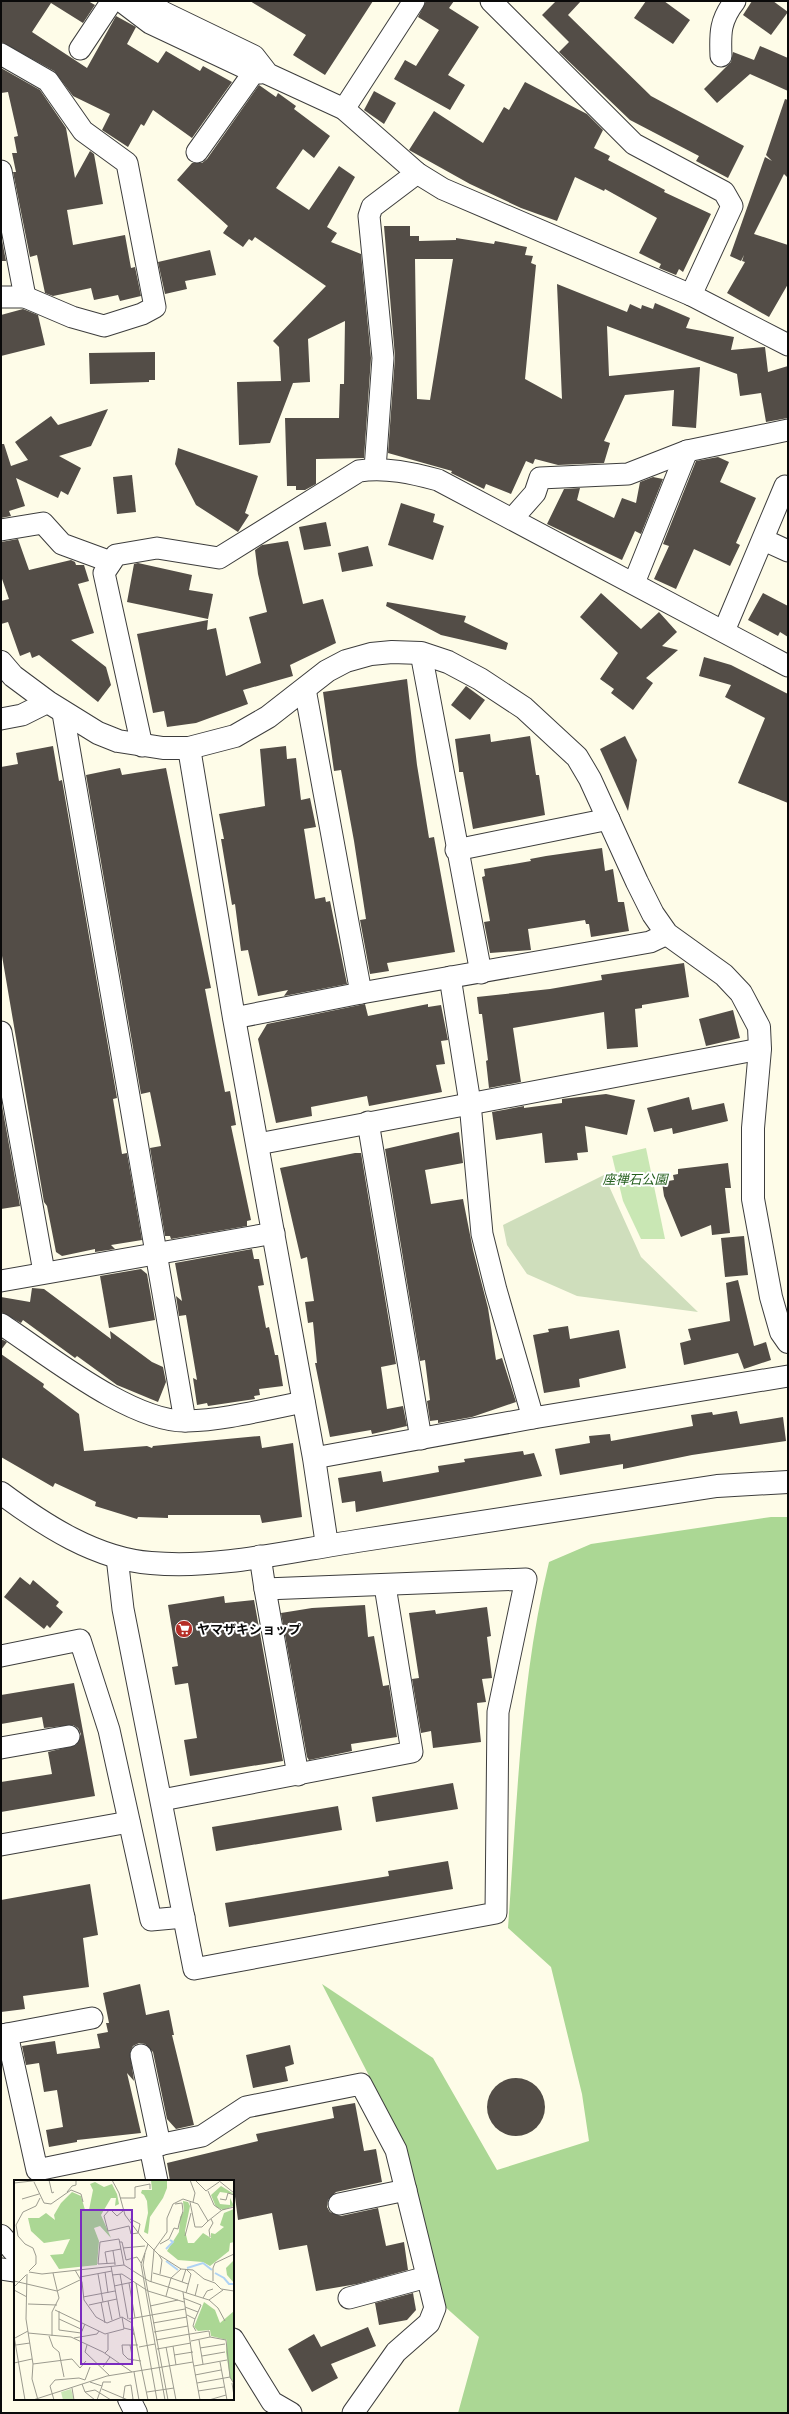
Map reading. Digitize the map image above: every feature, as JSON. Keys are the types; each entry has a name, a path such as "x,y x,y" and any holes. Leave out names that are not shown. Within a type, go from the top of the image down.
{"street":[{"path":"80,49 112,1"},
{"path":"121,1 150,23 344,110 417,173 443,189 690,295 788,344"},
{"path":"148,1 163,12 254,56 261,73"},
{"path":"344,110 414,1"},
{"path":"491,1 634,144 724,192 732,206 690,295"},
{"path":"721,56 720,34 725,14 735,1"},
{"path":"1,54 48,81 83,131 126,163 155,307 142,314 104,326 72,317 25,297 1,297"},
{"path":"196,152 261,73"},
{"path":"1,171 25,297"},
{"path":"375,469 383,358 369,216 372,207 417,173"},
{"path":"512,518 535,493 540,478 628,474 687,451 788,430"},
{"path":"634,584 687,451"},
{"path":"142,746 104,573 116,555 157,548 219,558 360,471 375,469 412,473 438,480 724,630 788,666"},
{"path":"724,630 764,540 785,486 788,487"},
{"path":"1,530 43,523 62,544 111,562"},
{"path":"764,540 788,551"},
{"path":"1,662 13,676 55,707 98,733 118,741 142,746 189,748 235,736 268,717 327,671 346,661 371,654 392,652 421,653 448,662 480,679 524,708 555,735 577,757 590,779 653,914 667,934 724,975 741,992 759,1027 760,1049 753,1128 753,1199 771,1297 786,1335"},
{"path":"421,653 456,850 480,973"},
{"path":"305,689 361,993"},
{"path":"1,719 55,707"},
{"path":"55,707 185,1422"},
{"path":"189,748 234,1018 314,1458 327,1545"},
{"path":"456,850 609,819"},
{"path":"234,1018 361,993 650,942 667,934"},
{"path":"450,977 470,1103 482,1234 496,1290 533,1418"},
{"path":"1,1032 44,1272"},
{"path":"258,1144 760,1049"},
{"path":"368,1122 421,1439"},
{"path":"1,1281 44,1272 274,1233"},
{"path":"1,1324 128,1406 155,1417 185,1422 209,1420 304,1402"},
{"path":"314,1458 533,1418 788,1376"},
{"path":"1,1493 24,1510 67,1536 117,1557 150,1563 182,1564 260,1556 717,1486 788,1482"},
{"path":"260,1556 298,1775"},
{"path":"117,1557 123,1609 162,1800 194,1969 496,1913 498,1712 526,1579 385,1586 265,1589"},
{"path":"162,1800 412,1752 385,1586"},
{"path":"1,1656 80,1640 109,1730 151,1920 184,1916"},
{"path":"1,1748 69,1736"},
{"path":"1,1845 129,1822"},
{"path":"92,2018 4,2035 37,2170 202,2136 246,2107 361,2084 396,2150 435,2308 429,2323 396,2352 353,2413"},
{"path":"141,2055 155,2146 157,2180"},
{"path":"339,2204 406,2190"},
{"path":"1,2236 14,2251"},
{"path":"1,2269 14,2271"},
{"path":"349,2298 427,2277"},
{"path":"234,2341 272,2402 291,2413"},
{"path":"130,2400 136,2413"}],"green space":[{"name":"座禅石公園","path":"646,1148 665,1239 641,1239 623,1201 612,1156"},
{"path":"604,1175 641,1257 698,1312 577,1296 527,1274 507,1245 503,1225"},
{"path":"771,1517 788,1517 788,2413 458,2413 479,2337 443,2305 405,2146 322,1984 433,2058 497,2170 589,2141 582,2094 551,1967 508,1928 517,1790 526,1698 539,1607 549,1562 591,1544"}],"building":[{"path":"1,1 88,1 95,5 83,23 51,3 32,32 87,68 116,16 136,27 127,44 158,63 166,51 200,71 203,66 232,82 192,138 153,110 144,126 141,124 128,147 102,130 110,114 73,96 54,71 1,42"},
{"path":"250,1 373,1 325,75 293,55 306,35"},
{"path":"426,1 454,1 449,8 479,27 448,75 465,85 450,110 394,79 405,60 416,66 439,30 418,17"},
{"path":"556,1 581,1 568,15 651,96 744,146 728,178 696,161 699,156 630,120 559,52 569,42 542,15"},
{"path":"646,1 664,1 690,20 673,44 634,18"},
{"path":"752,1 773,1 788,12 771,35 743,15"},
{"path":"760,46 788,58 788,91 750,74 717,103 704,89 731,62 733,52 754,60"},
{"path":"1,68 40,90 66,128 75,178 90,151 94,154 103,204 67,210 73,245 125,235 131,268 135,267 141,296 120,301 118,295 94,300 91,288 53,296 45,293 37,255 30,257 13,172 16,172 12,153 17,153 14,137 18,136 8,92 1,93"},
{"path":"525,82 587,114 603,130 594,148 610,156 608,160 665,190 664,192 711,214 683,272 679,269 676,275 659,268 661,264 639,253 657,218 605,189 604,191 575,177 557,221 521,208 470,184 409,150 434,111 483,143 504,107 509,110"},
{"path":"259,85 276,97 278,93 296,106 294,109 330,136 314,158 303,149 276,188 309,210 339,166 355,177 327,227 337,233 331,242 361,254 371,358 364,458 316,459 316,484 305,490 296,490 296,486 287,486 285,418 339,418 340,384 344,384 345,321 308,339 310,382 293,383 270,443 239,445 237,382 281,381 279,347 273,341 326,286 255,237 252,241 249,239 243,247 223,233 228,226 177,180 192,163 202,163 207,159"},
{"path":"374,91 396,103 384,124 364,110"},
{"path":"785,99 788,100 788,178 784,174 754,234 788,245 788,284 769,317 727,293 745,262 742,261 744,255 741,261 730,256 765,157 772,161 766,155"},
{"path":"384,226 410,226 410,236 419,236 419,241 456,240 456,238 494,244 495,241 527,247 525,255 533,256 531,263 536,265 525,379 562,399 557,284 627,312 630,304 641,309 642,305 653,309 655,303 690,318 686,328 734,337 731,350 765,347 768,372 788,366 788,418 766,422 761,393 740,396 737,374 607,326 609,376 700,367 696,428 672,426 674,390 625,395 604,441 610,443 604,463 558,465 535,459 533,464 526,461 511,494 486,484 484,489 451,473 452,471 388,453 395,357","holes":["415,259 453,259 430,400 417,399"]},
{"path":"1,235 6,261 1,261"},
{"path":"210,250 216,275 185,281 187,289 165,294 158,262"},
{"path":"23,309 38,315 45,345 1,356 1,315"},
{"path":"155,352 155,380 149,380 149,382 90,384 89,353"},
{"path":"108,409 91,446 59,456 81,468 68,495 61,491 58,498 16,478 25,506 9,511 11,516 1,518 1,444 4,444 11,466 28,460 15,442 51,416 58,425"},
{"path":"178,448 258,476 245,513 249,515 238,532 196,505 175,464"},
{"path":"718,457 729,462 720,482 756,498 736,543 740,545 730,566 694,549 676,589 654,579 669,546 663,544 696,461"},
{"path":"132,475 136,512 117,514 113,477"},
{"path":"653,477 663,479 641,534 635,531 622,560 547,524 564,489 580,488 577,500 614,518 622,498 636,503 640,482"},
{"path":"401,503 435,514 433,522 444,526 433,560 388,545"},
{"path":"326,522 331,546 304,550 299,527"},
{"path":"18,539 29,570 71,560 75,562 76,565 84,565 89,581 78,584 94,633 71,640 106,667 111,685 98,702 39,655 32,658 30,652 20,656 8,622 1,624 1,601 9,599 1,576 1,542"},
{"path":"288,541 303,604 323,599 336,643 290,665 293,676 243,690 248,704 196,723 167,727 164,711 153,713 137,634 208,620 207,630 216,628 226,676 261,663 249,617 267,612 258,574 255,550 262,545"},
{"path":"368,546 373,566 342,572 338,553"},
{"path":"138,563 192,575 189,590 213,594 208,619 127,602 134,564"},
{"path":"601,593 641,629 659,612 677,632 662,646 678,650 646,678 653,683 633,710 611,693 614,689 600,679 618,653 580,617"},
{"path":"763,593 788,606 788,637 780,632 778,636 748,620"},
{"path":"387,602 466,616 464,622 508,643 506,650 441,635 386,606"},
{"path":"704,657 731,665 788,694 788,803 738,783 765,718 725,697 731,685 699,676"},
{"path":"407,679 417,765 429,838 434,837 455,952 387,963 389,971 370,974 360,920 366,919 354,841 341,770 334,771 323,692"},
{"path":"466,686 485,700 470,720 451,705"},
{"path":"490,734 491,742 530,736 536,775 539,775 545,815 473,829 463,772 459,772 455,739"},
{"path":"625,736 637,760 628,811 600,749"},
{"path":"53,746 59,781 62,780 117,1098 113,1099 122,1154 127,1153 142,1240 111,1245 115,1249 95,1252 95,1249 62,1256 56,1252 47,1206 44,1202 1,950 1,767 18,764 16,753"},
{"path":"286,746 287,759 296,758 301,800 310,798 316,827 304,829 315,899 325,897 326,902 330,901 347,984 284,996 288,990 258,996 248,950 241,951 235,904 232,905 221,839 224,839 219,814 265,806 260,749"},
{"path":"120,768 122,775 166,768 211,988 205,989 225,1092 230,1091 236,1125 231,1126 251,1220 247,1221 247,1226 171,1239 170,1236 165,1236 150,1148 161,1146 150,1092 141,1094 86,775"},
{"path":"602,848 605,871 613,869 618,902 624,902 629,931 591,937 589,924 586,924 585,920 528,929 531,950 490,953 484,922 490,921 482,877 485,876 484,869 531,861 530,859 546,856"},
{"path":"684,963 689,997 642,1005 642,1008 635,1009 638,1047 607,1049 604,1012 513,1028 521,1082 489,1088 486,1061 488,1060 482,1014 479,1014 477,997 550,989 602,980 601,975"},
{"path":"365,1004 368,1016 428,1004 428,1007 441,1005 448,1040 441,1041 445,1064 436,1065 442,1092 369,1106 367,1096 311,1107 312,1116 276,1123 258,1039 267,1024"},
{"path":"733,1010 740,1038 706,1046 699,1019"},
{"path":"606,1094 635,1100 627,1135 585,1126 588,1152 577,1153 578,1160 545,1163 542,1133 496,1140 492,1112 524,1106 524,1108 562,1103 562,1099"},
{"path":"689,1097 692,1110 724,1103 728,1121 673,1134 672,1128 654,1132 647,1108"},
{"path":"1,1100 20,1206 1,1209"},
{"path":"459,1132 463,1163 425,1170 431,1204 463,1199 473,1250 488,1308 496,1360 502,1358 516,1402 472,1417 438,1423 438,1420 430,1421 427,1401 430,1400 425,1360 420,1361 385,1149"},
{"path":"361,1153 396,1364 381,1367 387,1409 403,1406 407,1426 372,1434 371,1430 330,1437 315,1363 317,1363 313,1322 308,1323 305,1302 314,1301 307,1257 301,1259 280,1168"},
{"path":"728,1163 731,1188 725,1188 730,1233 712,1235 711,1225 681,1237 664,1196 662,1182 674,1180 673,1175 678,1174 678,1169"},
{"path":"744,1236 748,1275 725,1277 721,1238"},
{"path":"252,1249 254,1259 259,1259 264,1285 258,1286 266,1328 269,1327 275,1355 278,1355 283,1386 259,1389 260,1395 254,1396 255,1399 208,1406 207,1403 197,1405 193,1378 197,1380 186,1315 179,1316 176,1296 182,1301 175,1263"},
{"path":"141,1269 147,1274 155,1320 109,1328 100,1276"},
{"path":"738,1280 754,1346 766,1342 771,1360 744,1369 738,1353 684,1365 680,1343 691,1340 688,1329 730,1321 726,1283"},
{"path":"32,1288 44,1289 111,1339 110,1331 152,1362 163,1367 166,1382 158,1402 117,1385 77,1356 75,1358 23,1320 21,1323 1,1312 1,1297 30,1302"},
{"path":"568,1326 570,1339 619,1330 626,1368 579,1379 580,1387 544,1393 533,1335 549,1332 548,1329"},
{"path":"1,1339 7,1342 1,1350"},
{"path":"1,1354 44,1384 43,1387 79,1414 84,1451 147,1446 152,1448 153,1446 260,1436 262,1448 293,1443 302,1517 262,1523 260,1515 168,1515 168,1518 138,1517 137,1519 95,1506 96,1502 55,1483 53,1487 1,1457"},
{"path":"737,1411 740,1424 783,1417 786,1441 692,1455 623,1469 623,1464 560,1475 555,1449 590,1443 589,1436 610,1434 611,1441 693,1426 691,1415 712,1412 713,1415"},
{"path":"523,1451 524,1455 534,1453 542,1476 356,1512 355,1501 342,1503 338,1478 381,1471 383,1482 439,1472 438,1466 465,1462 464,1459"},
{"path":"20,1577 30,1585 33,1580 59,1602 56,1606 63,1612 50,1628 47,1625 44,1629 4,1597"},
{"path":"224,1596 225,1603 254,1600 283,1761 190,1776 184,1740 197,1738 188,1683 175,1685 172,1667 178,1666 168,1605"},
{"path":"365,1605 368,1637 374,1636 383,1686 389,1685 397,1737 351,1744 352,1751 309,1760 307,1757 281,1613 312,1608"},
{"path":"487,1607 491,1636 487,1637 492,1678 482,1679 486,1702 477,1703 481,1742 433,1748 431,1731 421,1733 412,1679 419,1678 409,1613 435,1610 436,1614"},
{"path":"74,1683 95,1796 1,1812 1,1782 52,1774 48,1752 76,1745 81,1734 78,1728 73,1725 44,1728 42,1717 1,1724 1,1695"},
{"path":"453,1783 458,1809 376,1822 372,1797"},
{"path":"338,1806 342,1830 216,1851 212,1827"},
{"path":"448,1861 453,1889 229,1927 225,1903 389,1876 388,1871"},
{"path":"90,1884 98,1935 83,1938 89,1987 23,1996 25,2009 1,2012 1,1900"},
{"path":"140,1984 146,2015 169,2010 174,2035 172,2035 194,2125 176,2129 167,2119 153,2052 145,2044 139,2043 133,2046 130,2052 134,2081 127,2073 141,2133 77,2140 77,2142 49,2147 46,2130 63,2127 57,2090 44,2092 39,2063 26,2065 22,2046 55,2041 57,2054 100,2048 97,2034 108,2032 106,2023 109,2023 103,1993"},
{"path":"290,2045 294,2064 285,2067 288,2081 253,2088 246,2055"},
{"path":"510,2078 522,2078 537,2086 545,2101 545,2113 537,2128 522,2136 510,2136 495,2128 487,2113 487,2101 495,2086"},
{"path":"355,2103 364,2151 376,2149 382,2182 336,2192 328,2200 327,2207 330,2212 341,2216 378,2208 386,2246 404,2242 408,2270 357,2284 316,2291 307,2245 279,2250 272,2213 238,2220 234,2180 170,2180 167,2163 258,2141 256,2134 334,2118 332,2107"},
{"path":"413,2293 416,2310 407,2320 379,2325 375,2303"},
{"path":"368,2327 376,2346 331,2364 338,2378 312,2392 288,2349 314,2334 321,2347"}],"place":[{"name":"ヤマザキショップ","path":"184,1629"}]}
